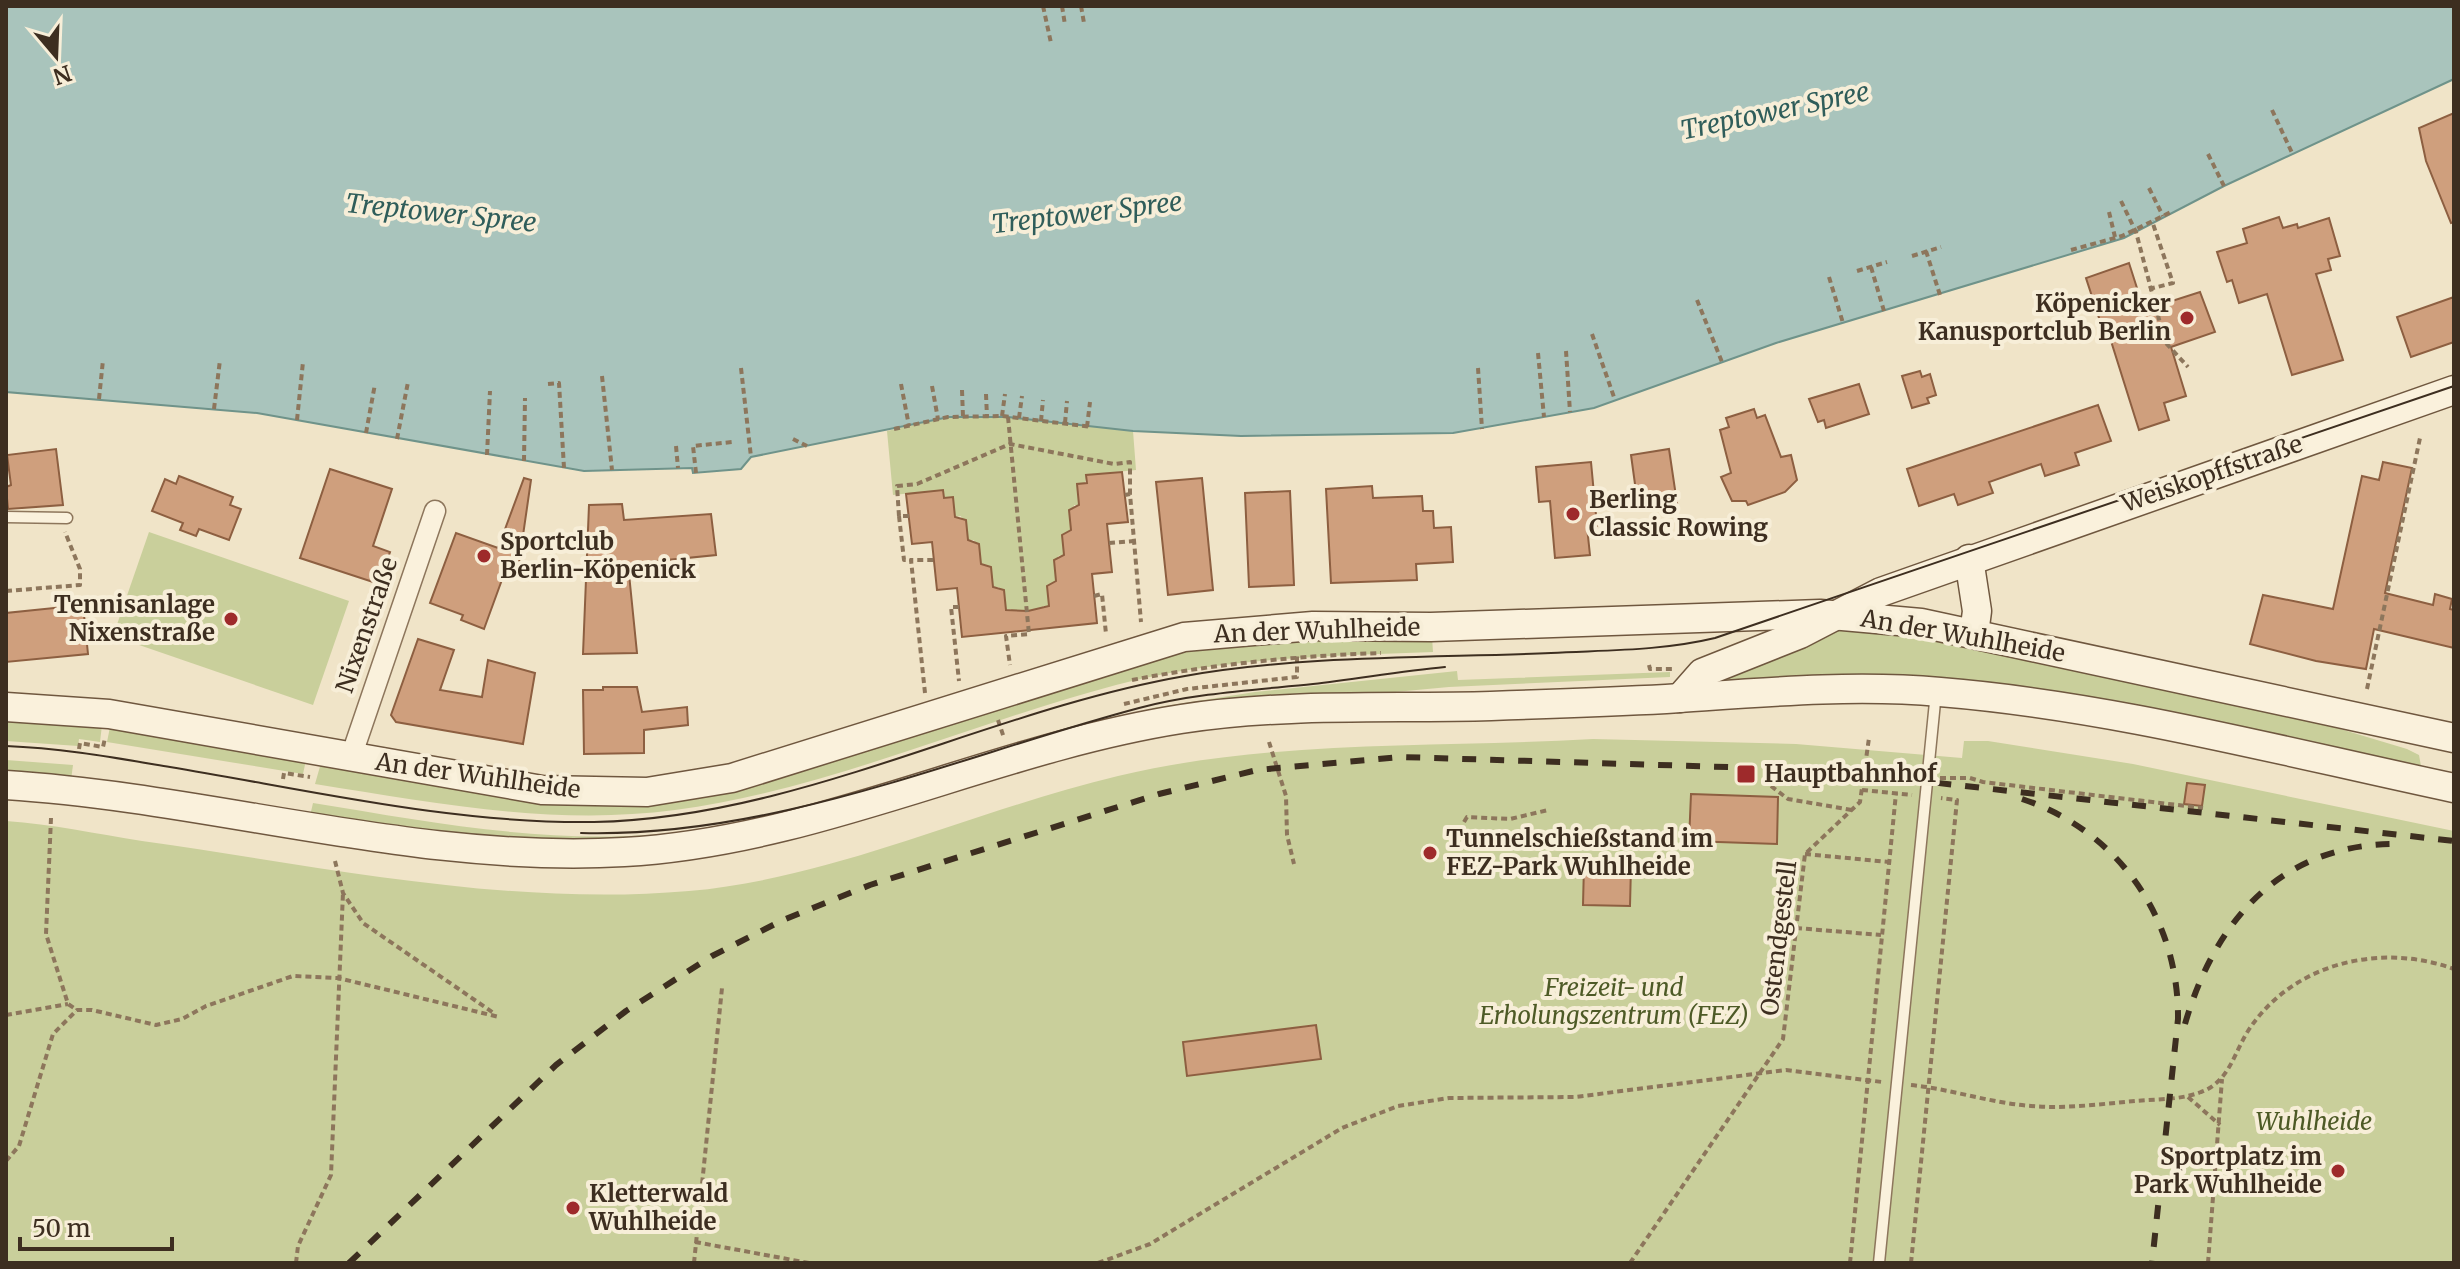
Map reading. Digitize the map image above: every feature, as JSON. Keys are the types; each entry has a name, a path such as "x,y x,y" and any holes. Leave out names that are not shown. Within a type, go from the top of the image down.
{"main road":[{"name":"Weiskopffstraße","path":"1680,698 1702,673 1800,634 1881,592 2454,390"},
{"path":"1969,559 1977,611 1974,634"},
{"name":"An der Wuhlheide","path":"6,707 109,714 542,790 647,792 746,774 1184,637 1313,626 1431,627 1837,614 1921,623 2454,738"},
{"path":"6,785 151,799 435,845 545,854 627,852 708,843 783,828 1061,745 1184,718 1280,708 1462,707 1862,689 1936,691 2104,714 2454,788"}],"street":[{"name":"Nixenstraße","path":"351,757 435,511"}],"lane":[{"path":"6,517 67,518"},
{"path":"1879,1263 1936,691"}],"path":[{"path":"1043,6 1051,43"},
{"path":"1062,6 1065,25"},
{"path":"1081,6 1084,23"},
{"path":"2272,110 2293,155"},
{"path":"2208,154 2224,186"},
{"path":"2149,188 2163,216"},
{"path":"2121,201 2135,230 2165,342 2188,367"},
{"path":"2109,212 2115,237"},
{"path":"2071,250 2135,230 2171,212"},
{"path":"2149,289 2173,283 2152,221"},
{"path":"1912,256 1941,247"},
{"path":"1926,251 1940,295"},
{"path":"1857,271 1887,262"},
{"path":"1871,267 1884,311"},
{"path":"1829,277 1843,323"},
{"path":"1697,300 1722,362"},
{"path":"1592,334 1615,400"},
{"path":"1566,351 1570,412"},
{"path":"1538,353 1544,417"},
{"path":"99,399 103,360"},
{"path":"214,409 220,360"},
{"path":"297,420 303,362"},
{"path":"741,368 751,457"},
{"path":"1478,368 1482,429"},
{"path":"602,376 612,470"},
{"path":"397,439 408,382"},
{"path":"548,384 559,383 564,468"},
{"path":"366,433 375,384"},
{"path":"901,384 909,426"},
{"path":"932,386 938,419"},
{"path":"962,390 963,417"},
{"path":"487,455 490,391"},
{"path":"986,394 987,417"},
{"path":"1005,394 1029,634 1006,636 1010,665"},
{"path":"1019,418 1022,396"},
{"path":"524,461 525,398"},
{"path":"1041,421 1043,400"},
{"path":"1065,423 1067,401"},
{"path":"894,429 963,417 1019,418 1090,427 1090,402"},
{"path":"2367,689 2420,438"},
{"path":"793,439 807,446"},
{"path":"696,473 693,446 732,442"},
{"path":"934,560 904,560 897,486 917,484 1010,444 1114,464 1130,462 1128,494 1141,622"},
{"path":"676,446 678,468"},
{"path":"899,516 909,516"},
{"path":"6,591 80,585 80,569 72,544 53,518"},
{"path":"1109,543 1134,541"},
{"path":"911,560 925,693"},
{"path":"1094,596 1102,594 1106,634"},
{"path":"959,607 951,607 959,681"},
{"path":"1120,683 1201,667 1297,656 1386,652"},
{"path":"1114,706 1187,689 1297,677 1297,656"},
{"path":"1649,665 1650,669 1680,668"},
{"path":"990,743 1004,739 997,719 1011,715"},
{"path":"79,749 80,743 103,748 105,737"},
{"name":"Ostendgestell","path":"1630,1263 1779,1049 1787,1027 1805,854 1860,802 1869,738"},
{"path":"1269,742 1286,796 1287,835 1294,864"},
{"path":"283,779 284,773 310,777"},
{"path":"1926,776 1970,778 2203,808"},
{"path":"1771,786 1788,799 1852,810"},
{"path":"1862,790 1957,800 1911,1263"},
{"path":"1850,1263 1896,793"},
{"path":"1464,822 1467,817 1510,819 1548,810"},
{"path":"51,818 46,934 68,1004 77,1010 92,1010 156,1025 182,1019 277,979 293,976 338,978 499,1017 363,923 343,893"},
{"path":"1805,854 1889,862"},
{"path":"296,1263 298,1246 331,1175 343,893 335,861"},
{"path":"1796,928 1881,935"},
{"path":"2208,1263 2221,1126 2222,1079 2263,1010 2283,991 2339,962 2381,959 2454,969"},
{"path":"694,1263 722,988"},
{"path":"6,1015 68,1004"},
{"path":"6,1161 19,1146 53,1034 77,1010"},
{"path":"1098,1263 1150,1244 1342,1128 1398,1106 1449,1098 1575,1097 1786,1070 1866,1080"},
{"path":"1897,1084 2001,1102 2063,1107 2186,1096 2222,1079"},
{"path":"2186,1096 2195,1100 2221,1126"},
{"path":"695,1242 809,1263"}],"green space":[{"path":"949,417 1008,417 1133,431 1136,470 1087,475 1079,505 1074,505 1071,530 1062,536 1064,555 1058,556 1056,581 1047,586 1049,606 1043,606 1043,611 1012,614 1011,609 1006,610 999,587 993,587 991,567 981,564 974,540 968,540 961,516 955,517 953,497 944,498 942,490 893,495 887,431"},
{"name":"Tennisanlage Nixenstraße","path":"149,532 349,601 313,705 113,636"},
{"path":"1845,627 1897,631 2307,719 2407,749 2419,755 2421,766 2417,769 1859,678 1724,680 1724,677"},
{"path":"1432,637 1433,652 1273,660 1155,676 1061,701 787,788 675,810 630,814 539,814 449,805 315,784 321,763 580,805 1162,653 1225,641"},
{"path":"1457,671 1458,680 1670,672 1670,677 1449,687 1154,714 1152,708 1255,692"},
{"path":"6,719 102,725 100,742 79,739 78,746 6,741"},
{"path":"110,727 306,760 303,774 107,742"},
{"name":"Freizeit- und Erholungszentrum (FEZ)","path":"1593,739 1796,744 1962,758 1964,741 1988,741 2133,764 2454,831 2454,1263 6,1263 6,821 346,872 483,889 621,894 689,891 744,884 852,858 1065,790 1176,764 1295,750"},
{"path":"6,760 73,765 71,780 6,776"},
{"path":"881,792 693,836 533,845 310,816 313,803 509,832 628,836 724,826"}],"water":[{"name":"Treptower Spree","path":"6,6 2454,6 2454,79 2224,186 2124,238 1776,343 1594,408 1453,433 1241,436 1133,431 1008,417 949,417 751,457 741,469 693,473 692,468 584,471 257,413 6,392"}],"building":[{"path":"2454,113 2454,222 2451,223 2426,161 2419,128"},
{"path":"2279,217 2283,228 2297,224 2298,228 2329,218 2340,256 2328,259 2331,270 2316,274 2343,360 2292,375 2267,294 2239,303 2232,280 2227,282 2217,252 2247,243 2243,229"},
{"path":"2129,263 2144,310 2200,292 2215,332 2171,347 2186,396 2164,403 2169,420 2139,430 2105,322 2101,324 2086,278"},
{"path":"2454,297 2454,342 2411,357 2397,317"},
{"path":"1920,371 1922,377 1930,374 1936,395 1927,398 1929,403 1912,408 1902,376"},
{"path":"1859,384 1869,414 1826,428 1824,420 1818,422 1809,399"},
{"path":"2098,405 2111,441 2075,453 2079,465 2045,476 2041,464 1989,482 1993,493 1958,505 1954,494 1919,506 1907,469"},
{"path":"1754,409 1757,418 1765,415 1781,457 1791,455 1797,480 1785,492 1748,505 1746,501 1732,501 1721,477 1731,473 1720,430 1729,427 1726,418"},
{"path":"56,449 63,505 8,509 6,487 11,485 7,455"},
{"path":"1669,449 1677,503 1638,506 1631,455"},
{"name":"Berling Classic Rowing","path":"1591,462 1597,526 1587,527 1590,555 1555,558 1550,501 1539,502 1536,467"},
{"path":"2383,462 2412,468 2385,593 2433,605 2435,594 2452,599 2450,609 2454,610 2454,648 2374,629 2366,669 2316,661 2250,644 2263,595 2333,609 2362,476 2379,480"},
{"path":"330,469 392,489 373,546 390,552 379,584 300,558"},
{"path":"1122,472 1128,522 1107,524 1112,572 1092,574 1097,623 962,637 957,588 937,590 932,542 912,544 906,494 943,490 944,498 953,497 955,517 966,520 968,540 979,544 981,564 991,567 993,587 1004,590 1006,610 1028,611 1049,606 1047,586 1056,581 1054,560 1064,555 1062,535 1071,530 1069,510 1079,505 1077,484 1087,483 1086,475"},
{"path":"179,476 233,497 230,505 241,509 229,540 199,529 196,536 180,530 183,523 152,511 165,479 176,484"},
{"name":"Sportclub Berlin-Köpenick","path":"524,478 531,480 518,570 507,566 484,629 461,620 463,615 430,603 456,533 498,548"},
{"path":"1202,478 1213,590 1168,595 1156,482"},
{"path":"1372,486 1373,498 1422,496 1423,511 1433,511 1434,528 1451,527 1453,562 1416,564 1417,580 1331,583 1326,489"},
{"path":"1290,491 1294,585 1249,587 1245,493"},
{"path":"622,504 624,520 711,514 716,555 628,564 637,653 583,654 589,505"},
{"path":"83,605 88,654 6,662 6,613"},
{"path":"418,639 454,650 440,690 482,697 488,660 535,673 523,744 396,722 391,715"},
{"path":"603,687 637,687 642,712 687,707 688,725 644,730 644,753 584,754 583,690 603,690"},
{"path":"2187,783 2205,785 2202,806 2184,804"},
{"path":"1691,794 1778,797 1777,844 1689,841"},
{"path":"1584,865 1631,866 1630,906 1583,905"},
{"path":"1316,1025 1321,1059 1187,1076 1183,1042"}],"tram line":[{"path":"6,746 88,754 434,812 594,822 670,816 745,802 818,783 1037,713 1111,692 1185,676 1276,664 1633,649 1715,638 2454,386"},
{"path":"581,833 653,831 794,809 1160,703 1445,667"}],"railway":[{"path":"349,1263 556,1065 626,1011 712,956 783,920 870,885 1159,794 1257,770 1400,757 1823,770 2454,841"},
{"path":"2022,799 2057,814 2087,833 2114,856 2137,884 2155,914 2168,947 2176,982 2178,1019 2152,1263"},
{"path":"2185,1024 2198,986 2215,952 2235,921 2259,895 2288,873 2320,857 2357,847 2398,844"}],"place":[{"name":"Köpenicker Kanusportclub Berlin","path":"2187,318"},
{"name":"Berling Classic Rowing","path":"1573,514"},
{"name":"Sportclub Berlin-Köpenick","path":"484,556"},
{"name":"Tennisanlage Nixenstraße","path":"231,619"},
{"name":"Hauptbahnhof","path":"1746,774"},
{"name":"Tunnelschießstand im FEZ-Park Wuhlheide","path":"1430,853"},
{"name":"Sportplatz im Park Wuhlheide","path":"2338,1171"},
{"name":"Kletterwald Wuhlheide","path":"573,1208"}],"park label":[{"name":"Wuhlheide","path":"2314,1122"}]}
